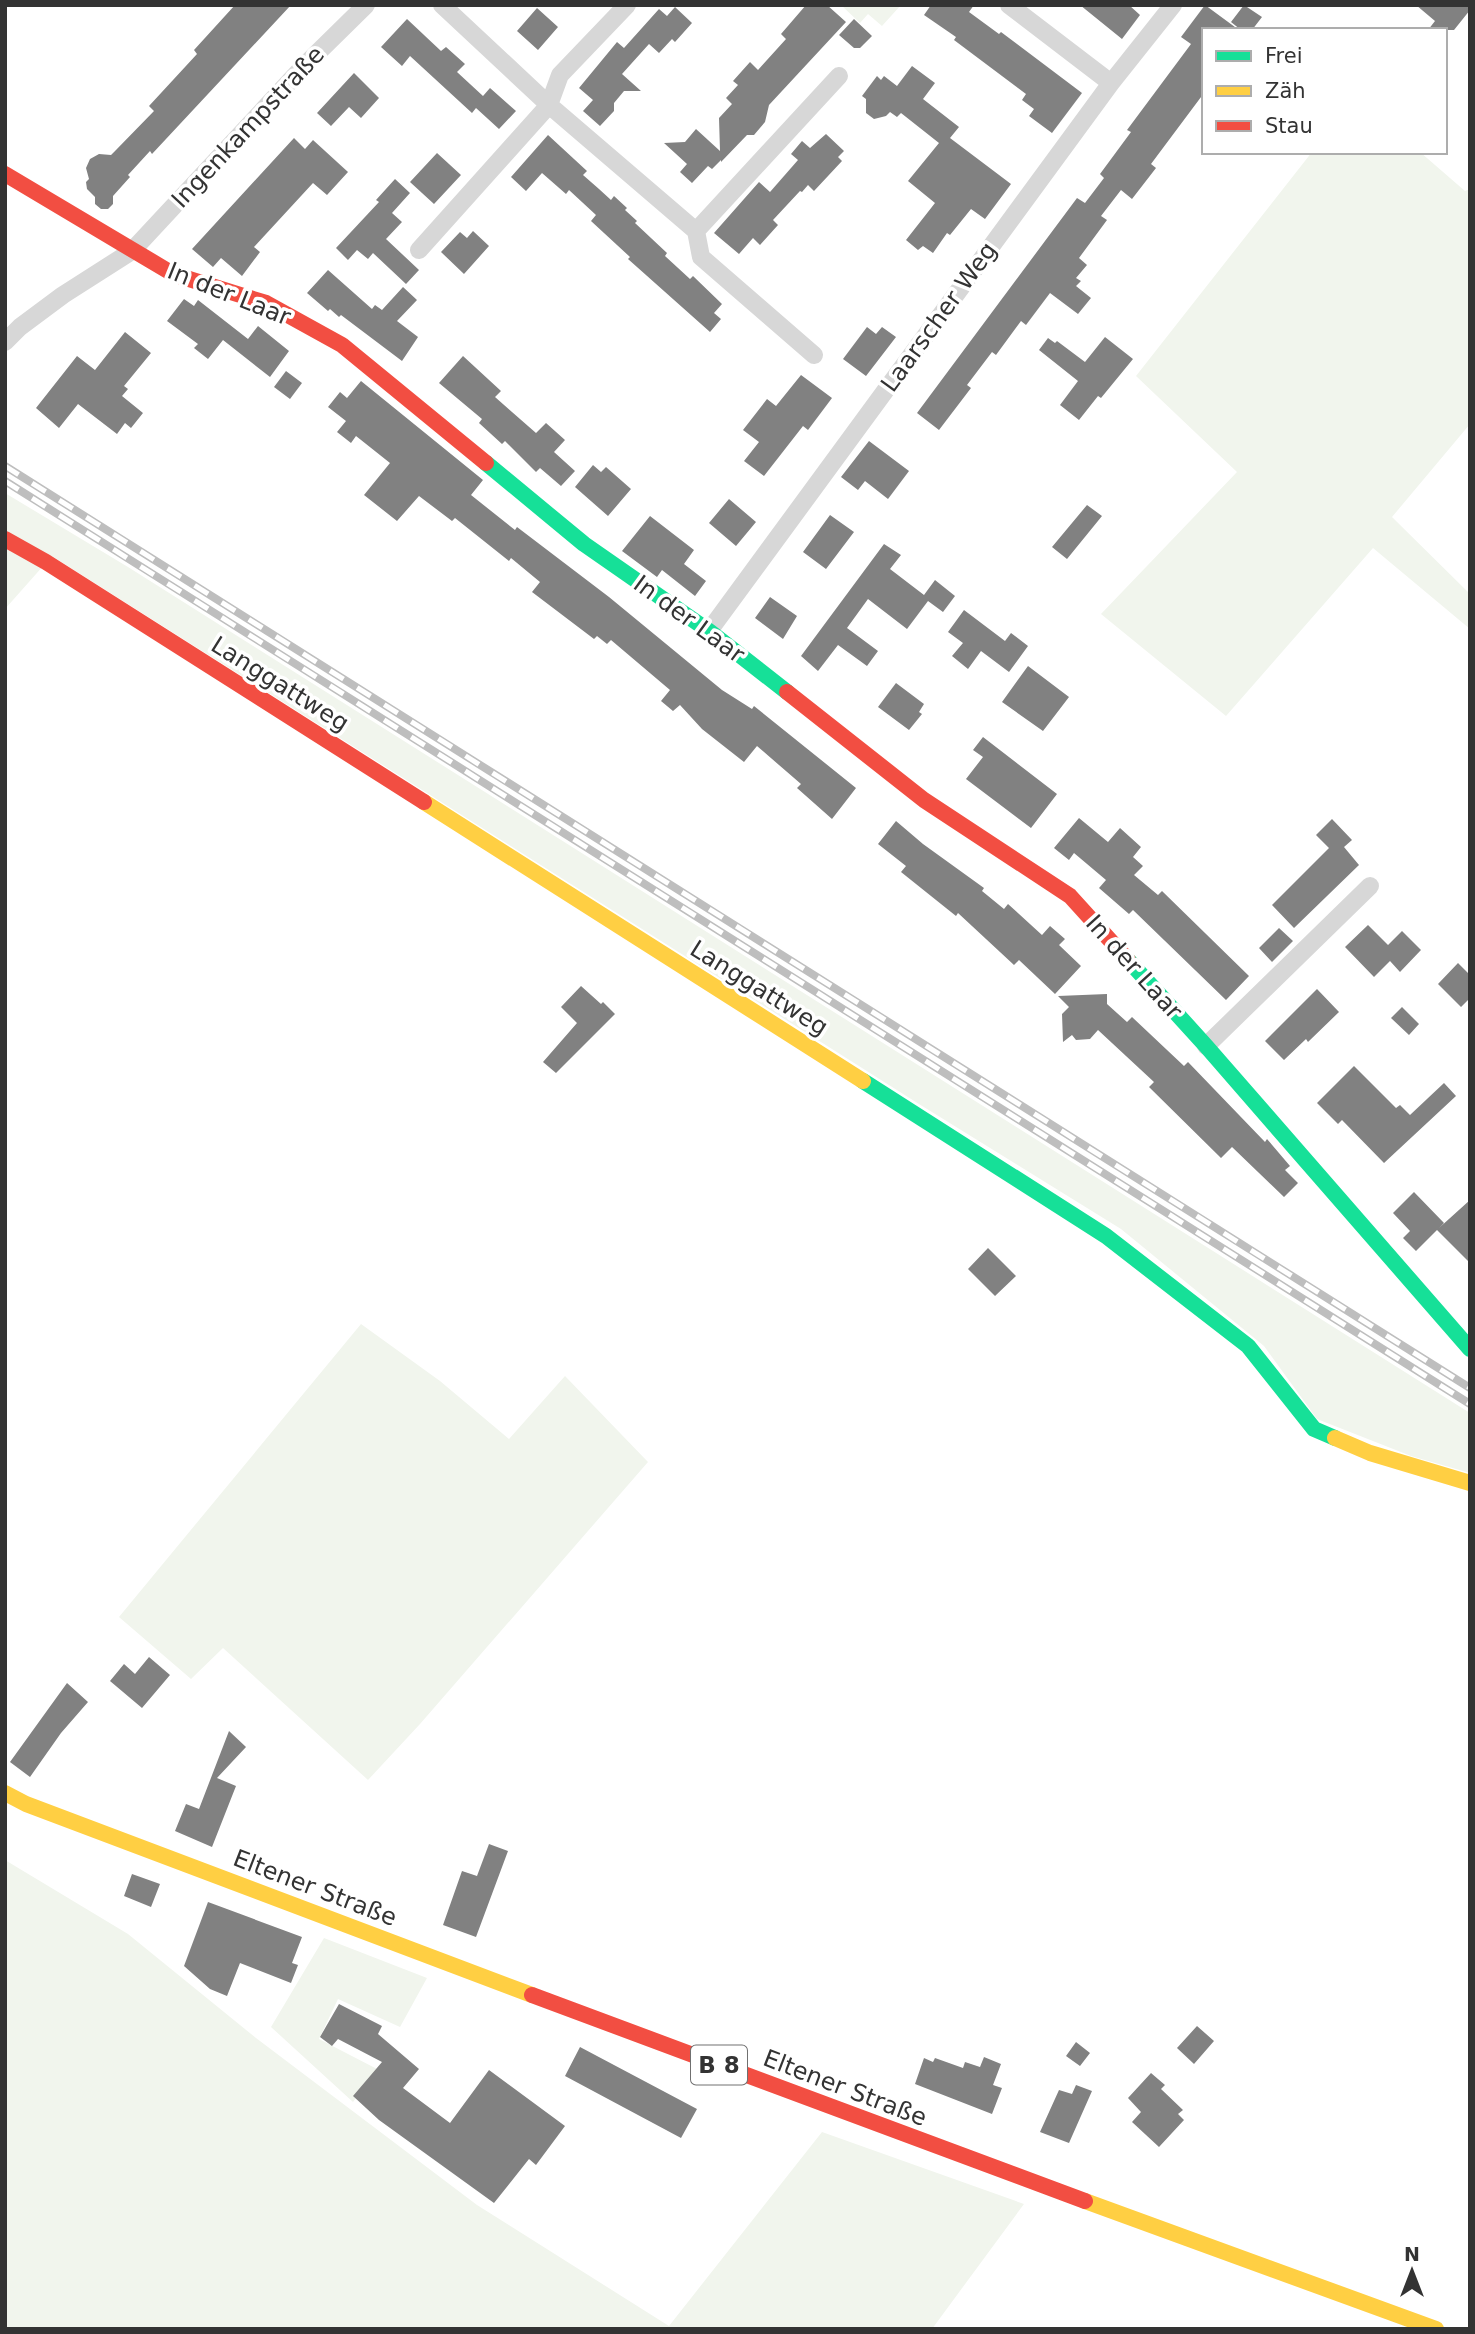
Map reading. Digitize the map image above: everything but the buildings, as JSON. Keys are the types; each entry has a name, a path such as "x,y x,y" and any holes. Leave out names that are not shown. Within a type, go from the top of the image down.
{"street":[{"name":"Ingenkampstraße","path":"5,342 20,327 63,295 132,251 304,66 366,5"},
{"path":"442,5 549,105 696,231 701,257 814,355"},
{"path":"419,250 549,105 560,75 627,5"},
{"path":"1009,5 1111,83"},
{"name":"Laarscher Weg","path":"709,631 1111,83 1173,5"},
{"path":"696,231 839,76"},
{"path":"5,173 132,251"},
{"name":"In der Laar","path":"132,251 173,274 265,303 342,345 584,544 709,631 924,800 1070,896 1206,1046 1443,1322 1470,1349"},
{"name":"Langgattweg","path":"5,539 46,562 1106,1236 1248,1346 1314,1429 1370,1453 1470,1483"},
{"path":"1206,1046 1370,886"},
{"name":"Eltener Straße","path":"5,1793 26,1804 853,2116 1436,2329"}],"shaded area":[{"path":"841,5 901,5 882,26 868,14 860,23"},
{"path":"1310,154 1422,154 1465,191 1470,189 1470,424 1392,517 1470,594 1470,629 1373,548 1226,716 1101,614 1237,472 1136,376"},
{"path":"5,493 128,567 1470,1413 1470,1473 1411,1456 1317,1419 1264,1346 1121,1229 52,556 5,609"},
{"path":"361,1324 440,1381 509,1439 565,1376 648,1462 368,1780 223,1648 191,1679 119,1617"},
{"path":"5,1860 128,1934 256,2038 477,2205 669,2326 822,2132 1024,2204 932,2329 5,2329"},
{"path":"324,1938 427,1978 400,2027 338,1999 319,2039 377,2069 353,2102 271,2027"}],"railway":[{"path":"5,466 1470,1388"},
{"path":"5,481 1470,1404"}],"traffic: fast":[{"path":"486,463 584,544 709,631 787,692"},
{"path":"1128,960 1470,1349"},
{"path":"863,1081 1106,1236 1248,1346 1314,1429 1335,1438"}],"traffic: slow":[{"path":"424,802 863,1081"},
{"path":"1335,1438 1370,1453 1470,1483"},
{"path":"5,1793 26,1804 532,1995"},
{"path":"1085,2201 1436,2329"}],"traffic: jam":[{"path":"5,174 173,274 266,303 342,345 486,463"},
{"path":"5,539 46,562 424,802"},
{"path":"787,692 924,800 1070,896 1128,960"},
{"path":"532,1995 1085,2201"}]}
